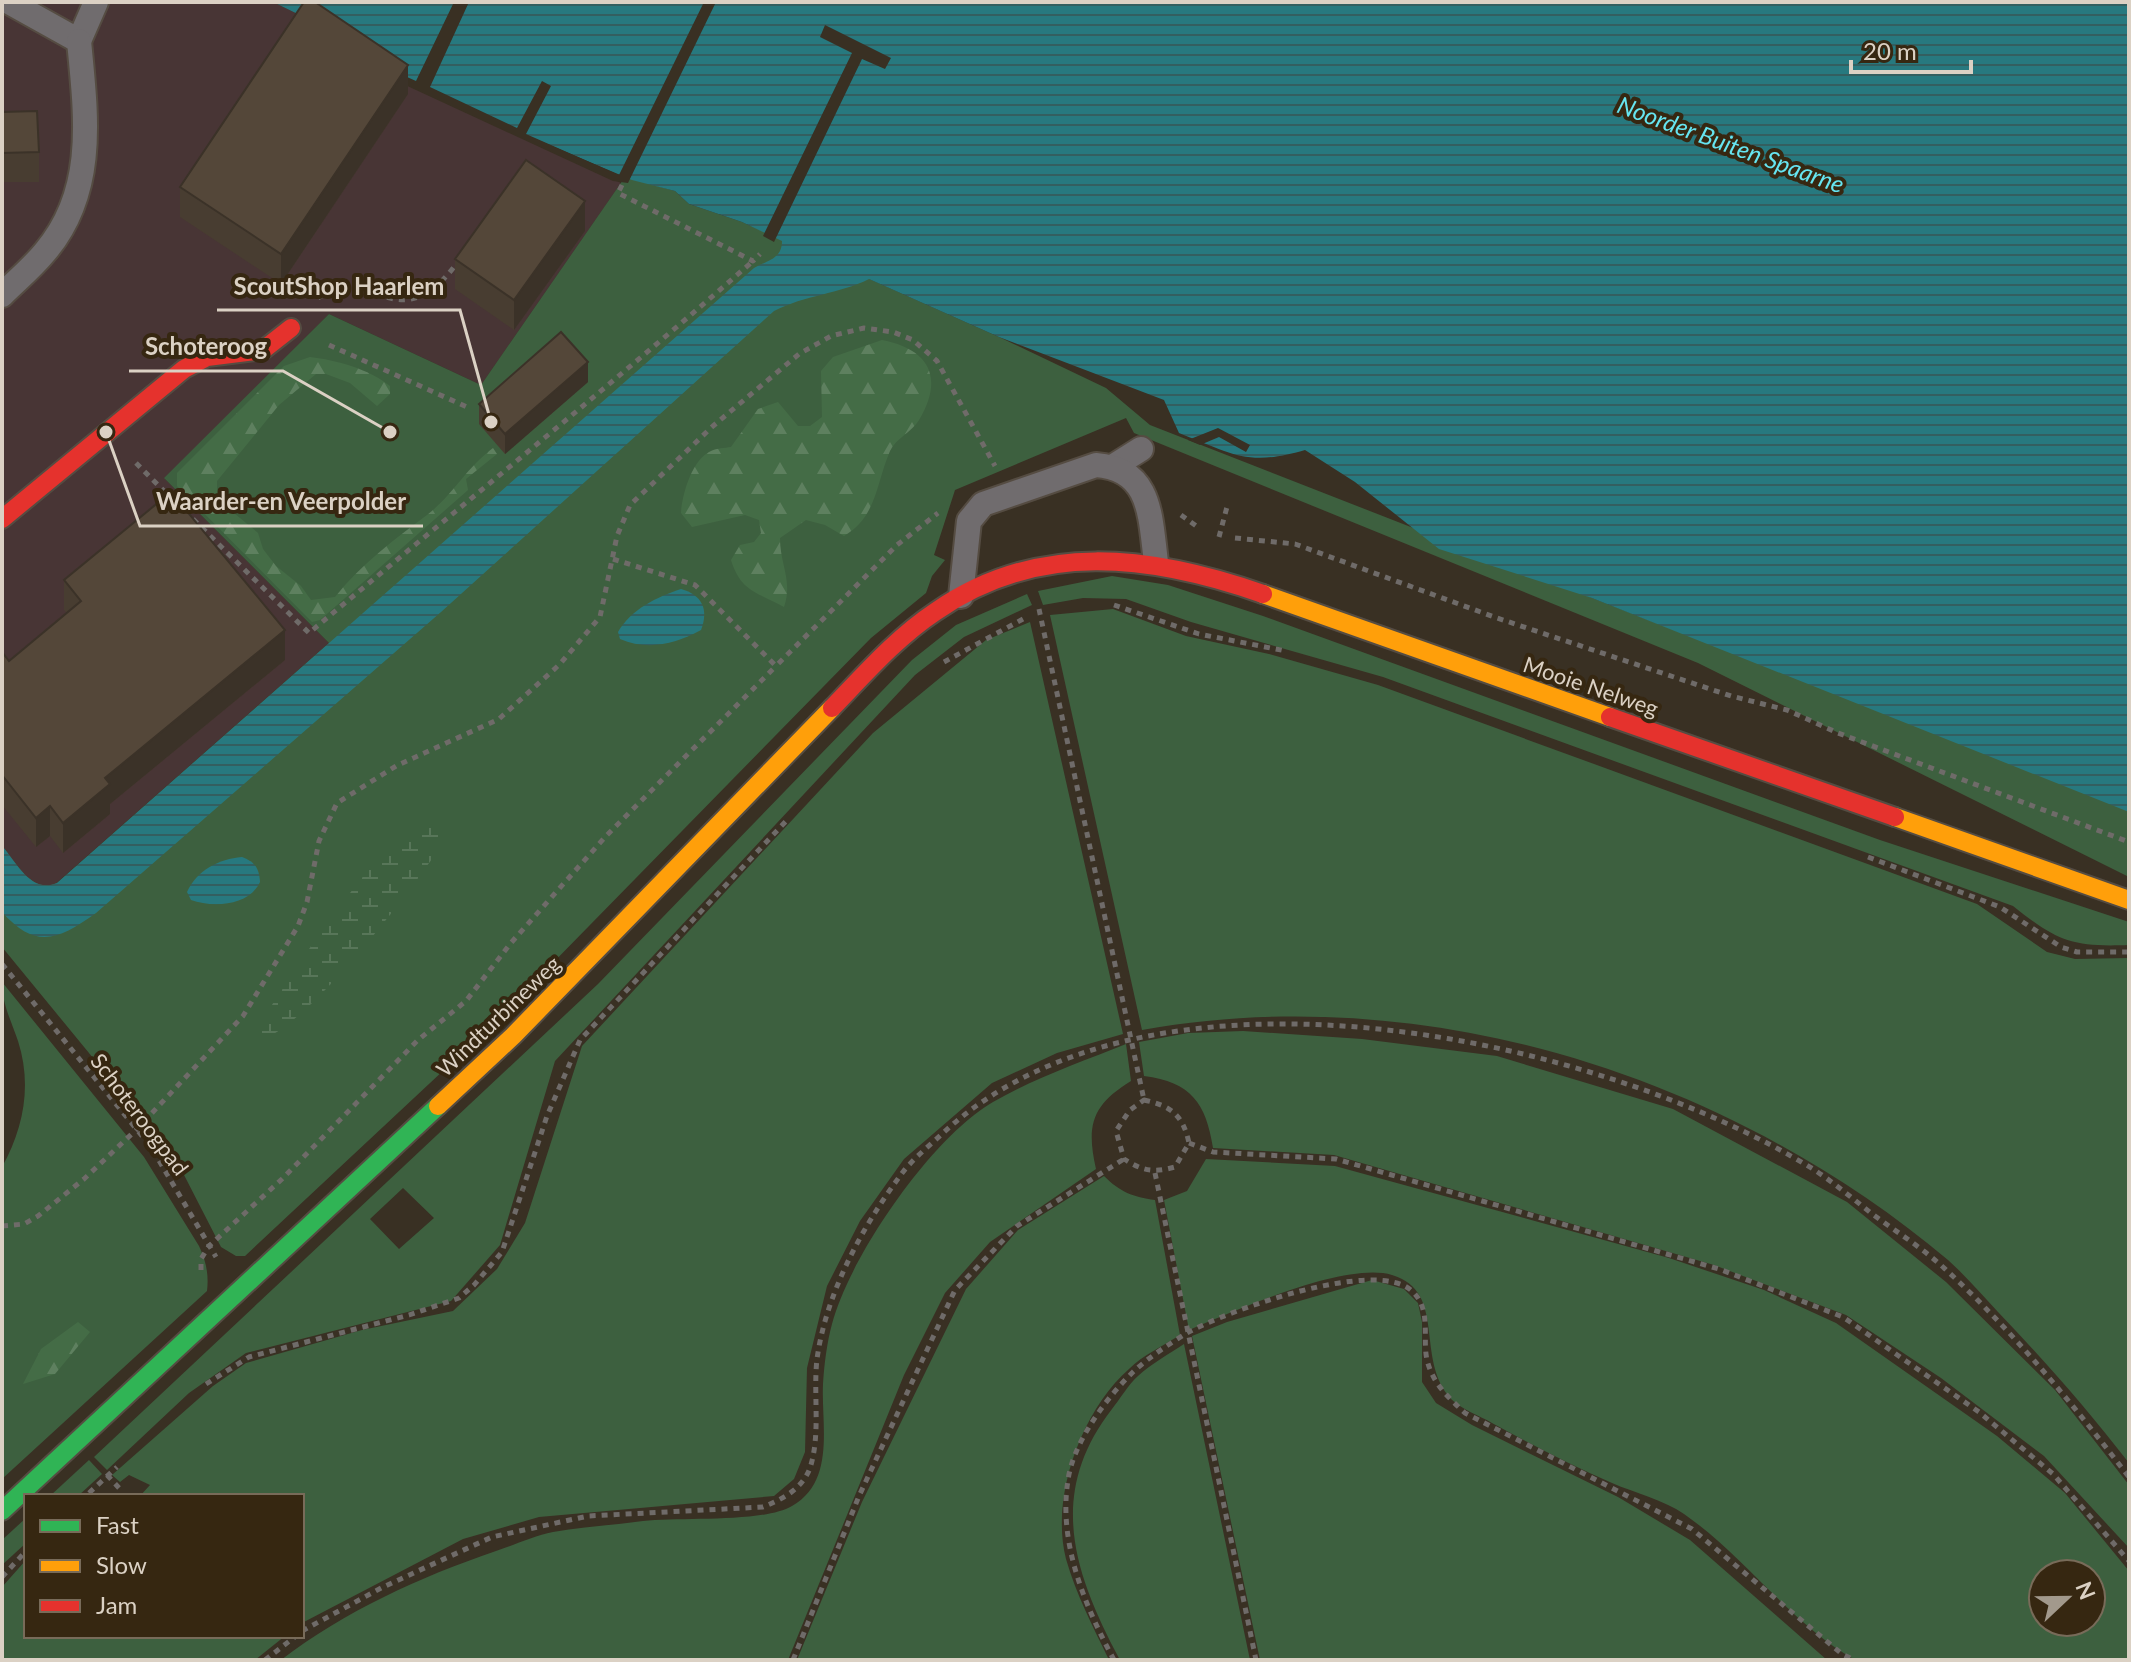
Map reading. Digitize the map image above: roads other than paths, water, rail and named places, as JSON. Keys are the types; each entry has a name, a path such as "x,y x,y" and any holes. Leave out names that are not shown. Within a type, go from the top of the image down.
{"street":[{"path":"2,519 184,369 207,357 263,350 291,328"},
{"name":"Mooie Nelweg","path":"1031,570 1109,558 1156,562 1233,583 2129,900"},
{"name":"Windturbineweg","path":"2,1511 513,1036 881,658 936,611 961,596 1031,570"}],"lane":[{"path":"9,2 79,41"},
{"path":"2,295 47,251 71,213 85,169 86,115 79,41 96,2"},
{"path":"1114,466 1141,449"},
{"path":"961,596 969,521 974,511 1009,495 1096,465 1114,466 1129,474 1140,486 1149,509 1156,562"}],"water":[{"name":"Noorder Buiten Spaarne","path":"273,2 2129,2 2129,812 1592,598 1439,549 1355,482 1305,450 1254,458 1213,447 1179,433 1164,400 999,337 869,279 774,311 441,612 96,913 59,935 37,936 26,932 2,912 2,846 32,881 48,885 57,883 754,268 780,252 782,241 742,222 689,204 675,191 632,180 418,89 310,20"},
{"path":"681,589 694,595 702,604 704,616 701,630 661,644 641,645 620,639 618,632 637,610"},
{"path":"242,857 256,866 260,882 248,896 220,904 191,900 187,892 203,872 217,863"}],"place":[{"name":"ScoutShop Haarlem","path":"491,422"},
{"name":"Waarder-en Veerpolder","path":"106,432"},
{"name":"Schoteroog","path":"390,432"}]}
